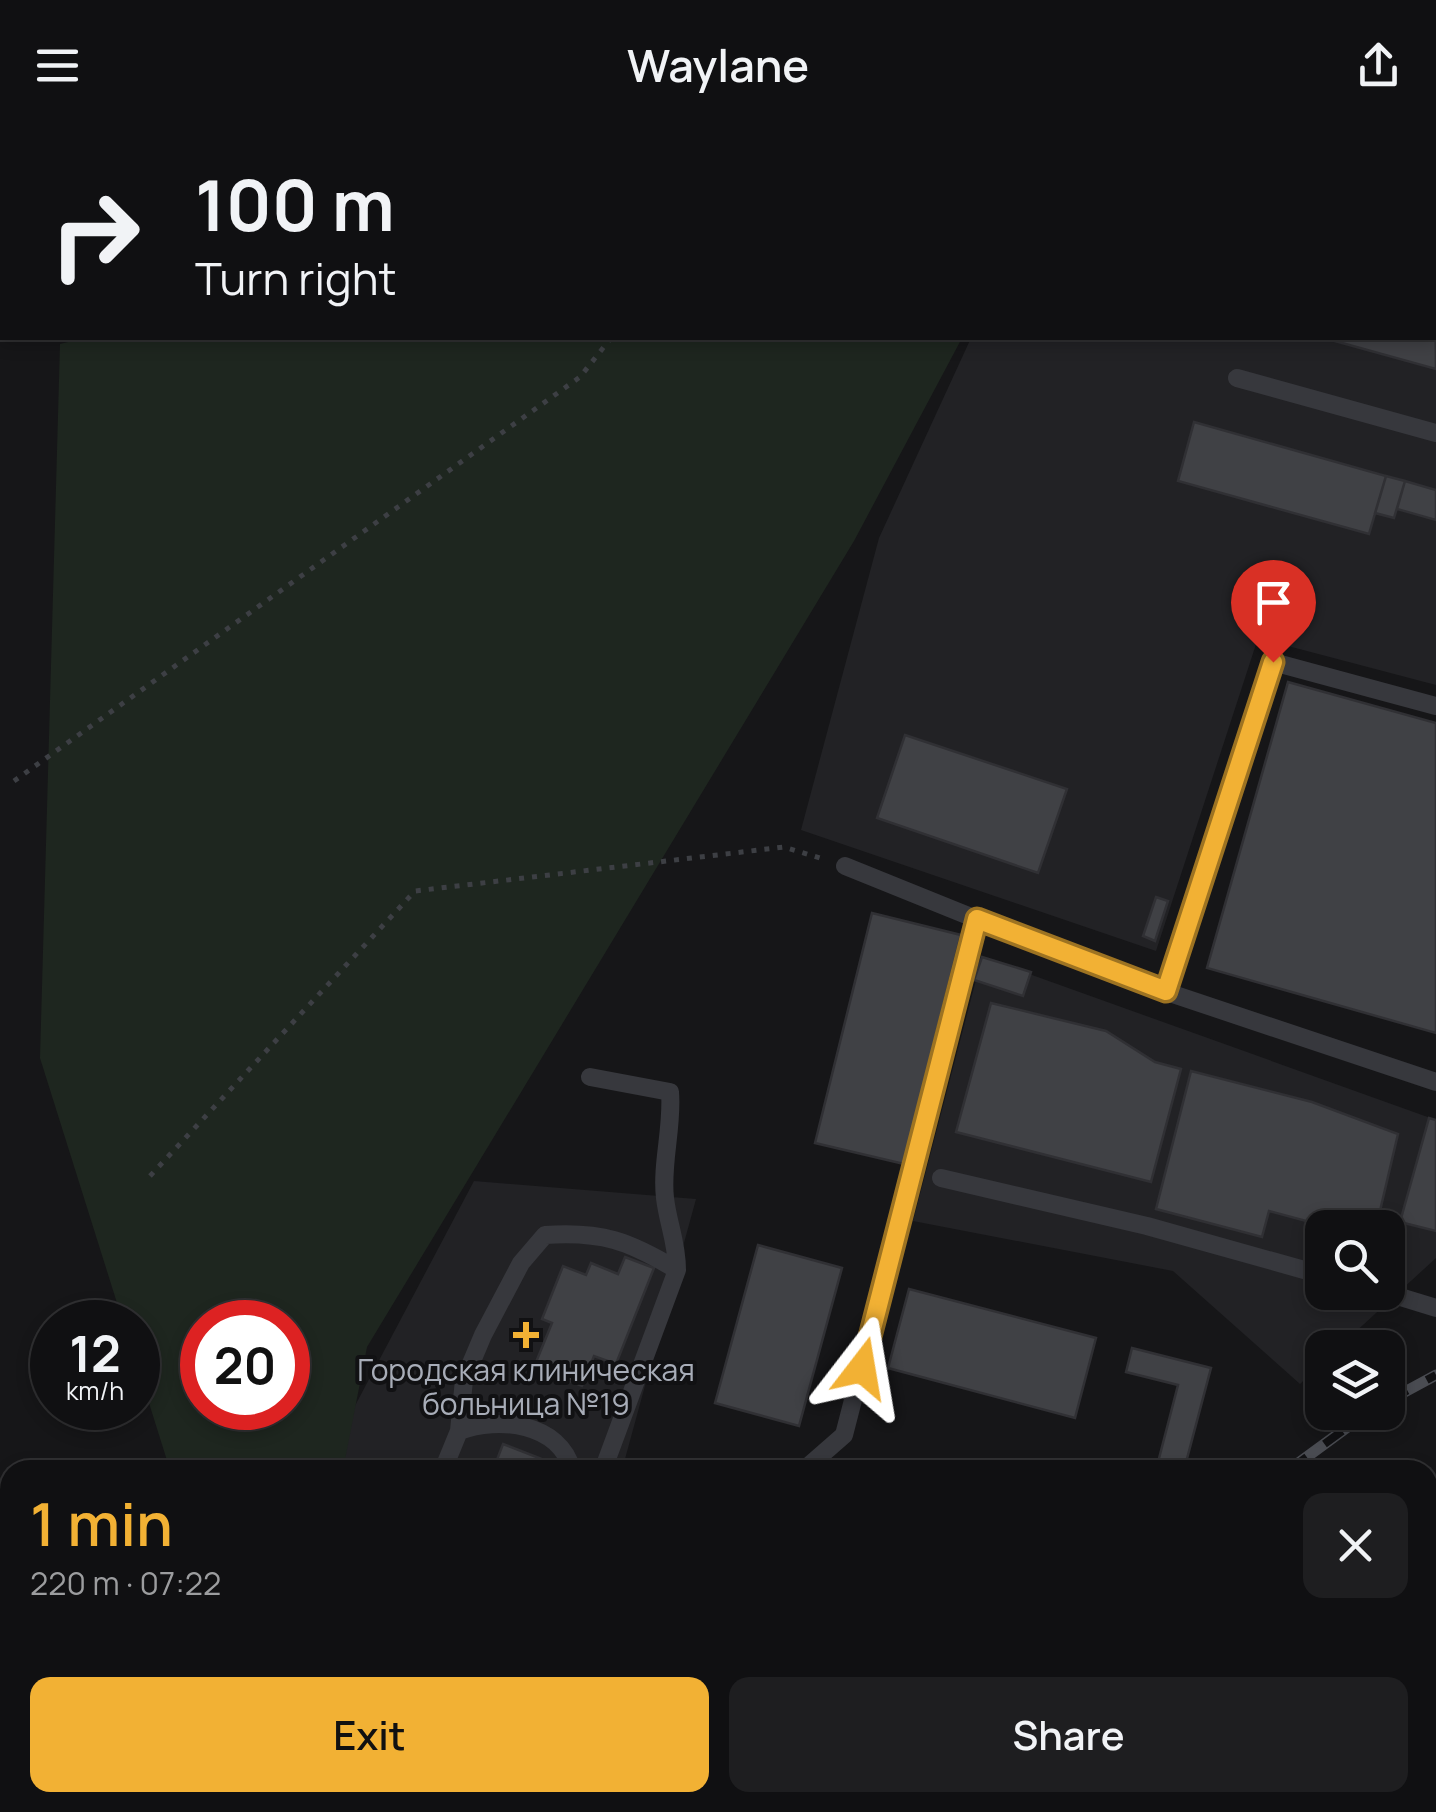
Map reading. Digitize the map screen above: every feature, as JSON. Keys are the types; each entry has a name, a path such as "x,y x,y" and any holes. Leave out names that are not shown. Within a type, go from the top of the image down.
{"lane":[{"path":"1237,378 1436,433"},
{"path":"1166,991 1273,662 1436,706"},
{"path":"845,866 1166,991 1436,1082"},
{"path":"816,1460 844,1436 977,919"},
{"path":"590,1077 670,1092 672,1122 665,1197 676,1237 677,1270 608,1460"},
{"path":"940,1178 1147,1226 1305,1270"},
{"path":"447,1460 459,1431 464,1380 483,1335 520,1263 545,1235 584,1232 632,1243 677,1270"},
{"path":"1405,1298 1436,1308"},
{"path":"459,1431 508,1425 542,1431 569,1460"}],"path":[{"path":"14,780 580,377 609,340"},
{"path":"150,1176 415,891 784,847 845,866"}],"shaded area":[{"path":"76,340 961,340 854,541 367,1347 345,1460 167,1460 157,1430 160,1300 116,1300 40,1058 60,344"},
{"path":"970,340 1436,340 1436,685 1258,638 1156,951 801,830 879,538"},
{"path":"982,957 1436,1120 1436,1258 1405,1286 1405,1210 1305,1210 1305,1310 1379,1310 1358,1330 1305,1330 1305,1379 1300,1384 1173,1271 913,1221"},
{"name":"Городская клиническая больница №19","path":"474,1181 696,1199 625,1460 326,1460"}],"building":[{"path":"1331,340 1436,340 1436,369"},
{"path":"1194,422 1386,476 1369,534 1178,481"},
{"path":"1386,476 1405,481 1394,518 1375,513"},
{"path":"1405,481 1436,490 1436,520 1397,509"},
{"path":"1288,682 1436,723 1436,1033 1207,968"},
{"path":"905,735 1067,789 1038,873 877,818"},
{"path":"1156,897 1168,901 1155,941 1143,936"},
{"path":"872,913 961,935 904,1164 815,1143"},
{"path":"982,957 1031,972 1023,996 974,980"},
{"path":"991,1003 1106,1031 1155,1062 1181,1069 1151,1182 956,1132"},
{"path":"1191,1071 1312,1102 1398,1134 1380,1210 1305,1210 1305,1221 1269,1211 1262,1237 1156,1209"},
{"path":"1429,1118 1436,1120 1436,1231 1405,1223 1403,1210"},
{"path":"758,1245 842,1268 799,1426 715,1403"},
{"path":"625,1257 654,1268 616,1364 594,1356 582,1386 534,1367 552,1323 542,1319 563,1266 586,1275 591,1263 618,1274"},
{"path":"909,1289 1096,1338 1075,1418 888,1368"},
{"path":"1132,1348 1211,1368 1187,1460 1159,1460 1178,1385 1126,1372"},
{"path":"503,1444 544,1460 497,1460"}],"railway":[{"path":"1405,1392 1436,1375"},
{"path":"1303,1460 1343,1430"}],"place":[{"name":"Городская клиническая больница №19","path":"526,1335"}],"route":[{"path":"862,1368 977,919 1166,991 1273,662"}]}
